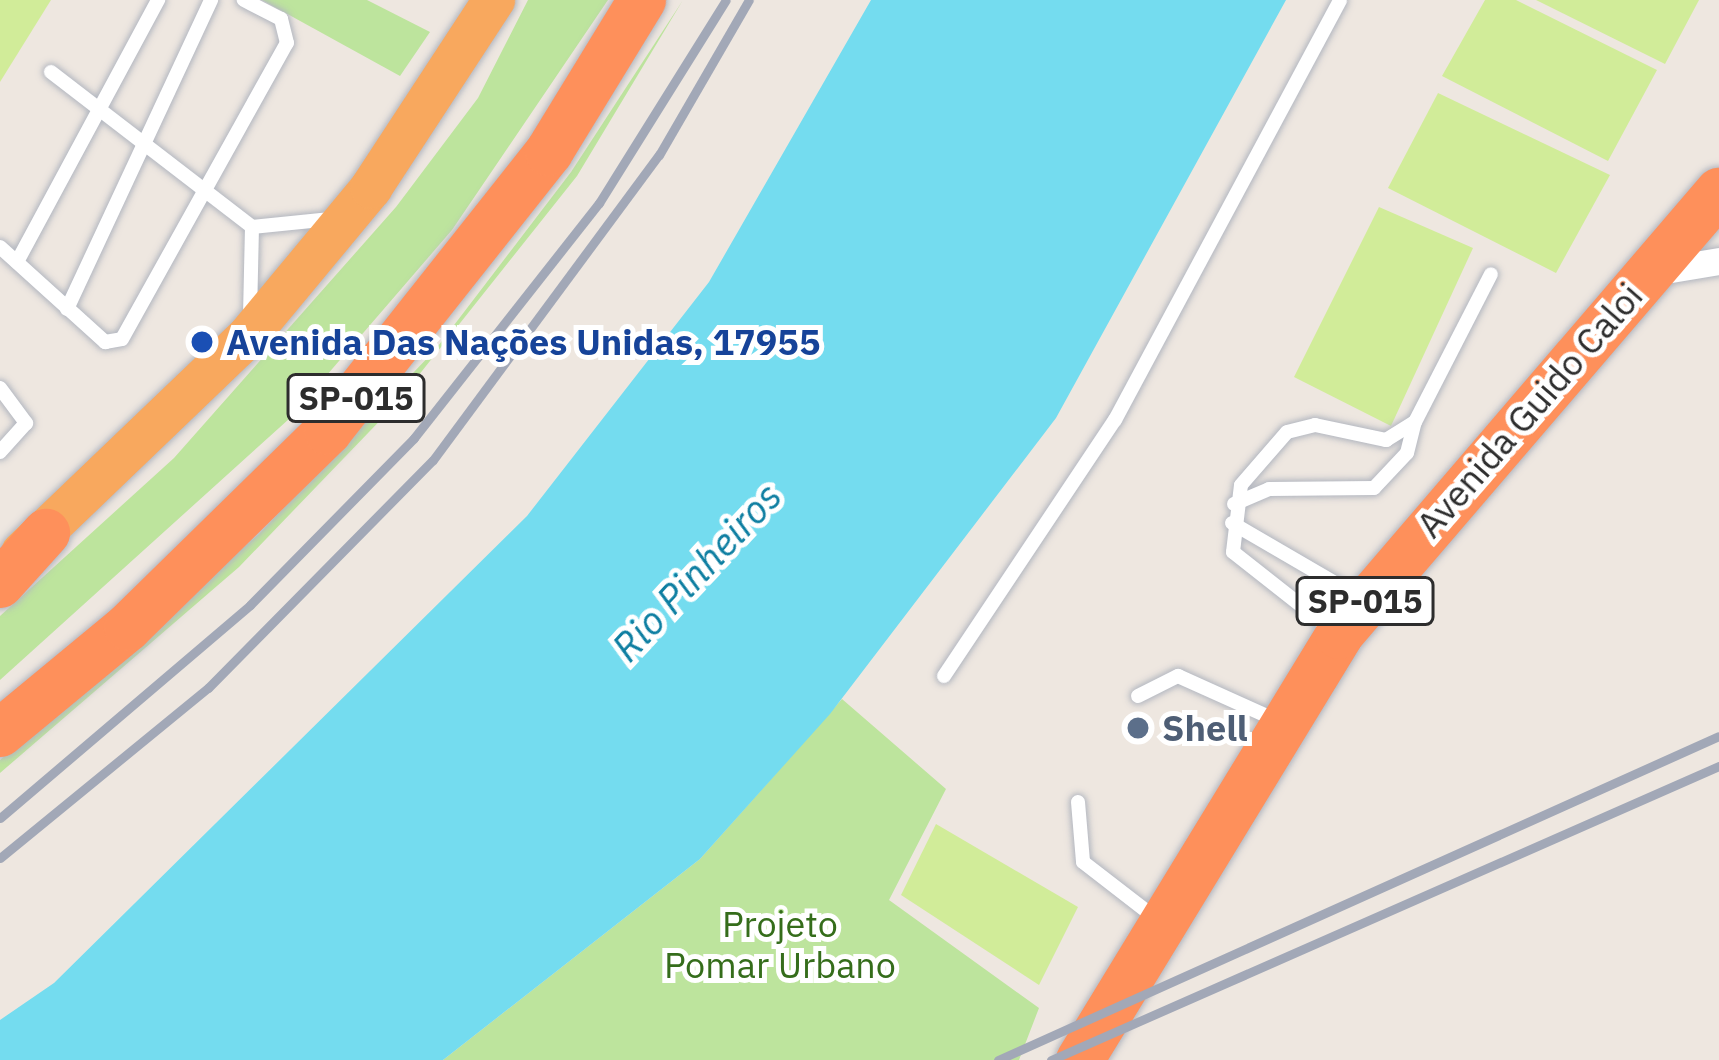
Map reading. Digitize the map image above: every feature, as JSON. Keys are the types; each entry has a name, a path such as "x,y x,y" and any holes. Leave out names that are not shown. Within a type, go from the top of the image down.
{"highway":[{"path":"0,584 250,334 348,218 494,0"},
{"name":"SP-015","path":"0,734 128,627 328,430 549,152 642,0"},
{"name":"Avenida Guido Caloi","path":"1080,1060 1278,721 1352,618 1719,192"},
{"path":"0,572 46,533"}],"street":[{"path":"1647,273 1719,261"}],"lane":[{"path":"17,262 104,112 158,0"},
{"path":"67,309 211,0"},
{"path":"0,247 105,342 122,339 288,38 280,19 244,0"},
{"path":"944,676 1115,420 1340,0"},
{"path":"51,72 146,139 252,227 348,218"},
{"path":"250,334 252,227"},
{"path":"1234,504 1269,489 1374,488 1407,453 1415,422 1491,274"},
{"path":"0,388 26,423 0,452"},
{"path":"1352,618 1233,552 1234,504 1287,432 1315,425 1385,440 1415,422"},
{"path":"1232,523 1352,618"},
{"path":"1138,696 1178,676 1278,721"},
{"path":"1078,802 1083,862 1159,920"}],"green space":[{"path":"0,0 51,0 0,82"},
{"path":"262,0 367,0 430,32 400,76"},
{"path":"528,0 608,0 452,230 289,419 0,680 0,616 174,458 396,207 478,98"},
{"path":"683,0 577,176 395,405 239,567 0,773 0,760 259,534 435,350 571,172"},
{"path":"1485,0 1516,0 1657,70 1608,161 1442,76"},
{"path":"1536,0 1699,0 1665,64"},
{"path":"1438,93 1610,175 1556,273 1388,188"},
{"path":"1379,207 1473,248 1391,426 1294,377"},
{"name":"Projeto Pomar Urbano","path":"842,699 946,789 889,900 1039,1008 1019,1060 443,1060 700,859"},
{"path":"936,824 1078,907 1039,985 901,895"}],"water":[{"name":"Rio Pinheiros","path":"871,0 1286,0 1056,418 830,714 700,859 443,1060 0,1060 0,1020 54,983 527,516 709,282"}],"railway":[{"path":"0,818 250,605 414,438 599,203 726,0"},
{"path":"0,858 208,688 433,460 659,155 749,0"},
{"path":"998,1060 1719,736"},
{"path":"1051,1060 1719,766"}],"place":[{"name":"Avenida Das Nações Unidas, 17955","path":"202,342"},
{"name":"Shell","path":"1138,728"}]}
